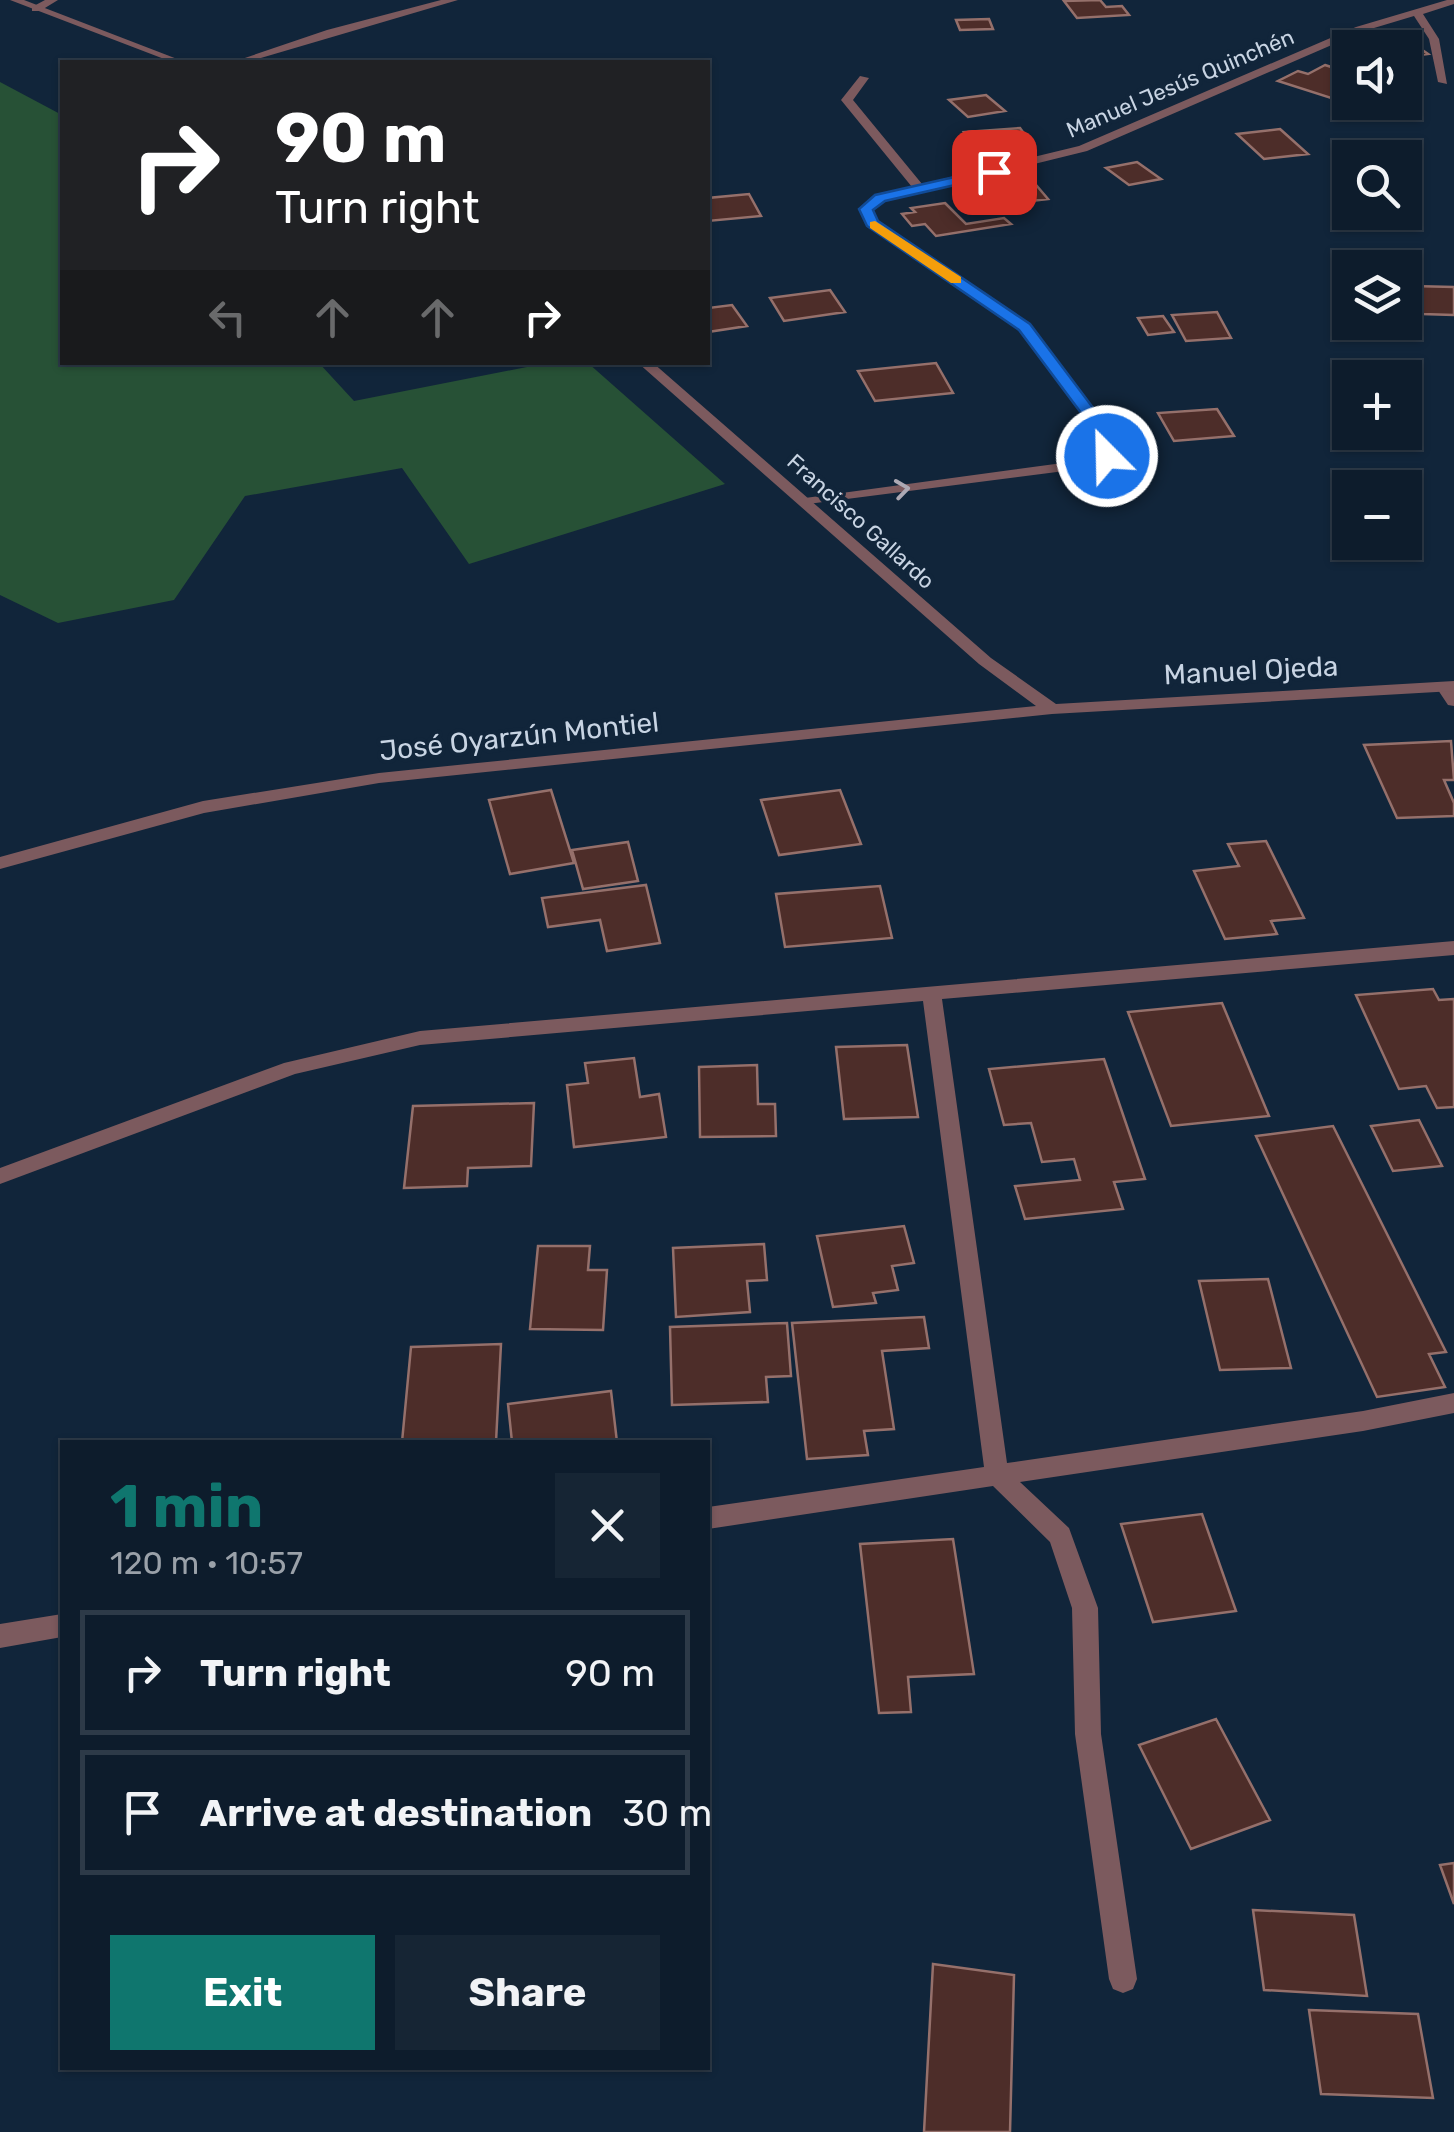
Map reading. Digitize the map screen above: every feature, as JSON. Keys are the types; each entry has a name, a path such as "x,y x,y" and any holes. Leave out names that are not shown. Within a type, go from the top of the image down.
{"street":[{"path":"14,0 175,60"},
{"path":"36,8 54,0"},
{"path":"244,60 453,0"},
{"name":"Manuel Jesús Quinchén","path":"805,502 1088,464 1107,456 1110,441 1024,327 872,223 866,209 880,198 1083,149 1317,46 1454,1"},
{"path":"1416,11 1434,39 1443,82"},
{"path":"864,78 847,100 920,189"},
{"name":"Francisco Gallardo","path":"646,365 985,661 1052,709"},
{"name":"Manuel Ojeda","path":"1052,709 1451,691"},
{"name":"José Oyarzún Montiel","path":"0,863 203,807 379,778 1052,709"},
{"path":"0,1176 292,1068 420,1038 1454,948"},
{"path":"932,994 997,1475 1060,1536 1085,1608 1088,1734 1123,1979"},
{"path":"710,1518 1363,1421 1454,1403"},
{"path":"0,1636 60,1626"}],"green space":[{"path":"0,82 60,114 60,365 321,365 354,401 537,365 590,365 725,484 469,564 402,468 245,496 174,600 58,623 0,595"}],"building":[{"path":"1100,0 1106,7 1122,6 1129,15 1077,18 1064,1"},
{"path":"989,19 993,29 960,30 956,20"},
{"path":"1325,65 1332,67 1332,98 1278,81 1298,71 1308,74"},
{"path":"986,95 1005,111 968,117 949,100"},
{"path":"1020,128 1033,146 977,151 964,132"},
{"path":"1280,129 1308,154 1264,159 1237,134"},
{"path":"1137,162 1161,179 1129,185 1106,168"},
{"path":"1031,179 1048,199 998,205 981,185"},
{"path":"749,194 761,216 710,221 710,198"},
{"path":"945,203 966,224 1004,218 1011,224 936,236 925,224 912,226 902,214 915,212 911,208"},
{"path":"1422,286 1454,287 1454,315 1422,314"},
{"path":"830,290 845,312 784,321 770,298"},
{"path":"732,305 747,326 710,332 710,308"},
{"path":"1217,312 1231,338 1186,341 1172,315"},
{"path":"1163,316 1174,332 1148,335 1138,318"},
{"path":"936,363 953,393 875,401 858,371"},
{"path":"1217,409 1234,436 1174,441 1158,413"},
{"path":"1451,741 1454,780 1444,780 1454,803 1454,816 1397,818 1364,745"},
{"path":"551,790 574,863 510,874 489,800"},
{"path":"840,790 861,844 779,855 761,800"},
{"path":"1266,841 1304,918 1271,921 1277,934 1225,939 1194,871 1239,866 1228,844"},
{"path":"628,842 638,881 583,889 572,850"},
{"path":"646,885 660,943 607,951 600,920 548,927 542,898"},
{"path":"880,886 892,938 785,947 776,894"},
{"path":"1433,989 1439,1000 1454,999 1454,1107 1437,1108 1426,1086 1399,1089 1356,995"},
{"path":"1222,1003 1269,1116 1171,1126 1128,1012"},
{"path":"907,1045 918,1117 844,1119 836,1047"},
{"path":"634,1058 640,1097 659,1094 666,1137 574,1147 567,1085 588,1083 585,1063"},
{"path":"1104,1059 1145,1179 1114,1182 1123,1209 1025,1219 1015,1186 1080,1180 1074,1159 1042,1162 1031,1123 1004,1125 989,1069"},
{"path":"757,1065 758,1104 775,1104 776,1136 700,1137 699,1067"},
{"path":"534,1103 531,1166 468,1168 467,1186 404,1188 413,1106"},
{"path":"1419,1120 1442,1166 1393,1171 1371,1126"},
{"path":"1333,1126 1446,1352 1429,1354 1445,1387 1377,1397 1256,1136"},
{"path":"904,1226 914,1263 892,1266 898,1290 873,1293 876,1303 833,1307 817,1236"},
{"path":"764,1244 767,1280 747,1281 750,1312 676,1317 673,1248"},
{"path":"538,1246 590,1246 588,1270 607,1270 603,1330 530,1329"},
{"path":"1268,1279 1291,1368 1220,1370 1199,1281"},
{"path":"924,1317 929,1348 882,1351 894,1429 864,1431 868,1455 807,1459 792,1323"},
{"path":"787,1323 791,1376 766,1377 768,1402 672,1405 670,1327"},
{"path":"501,1344 496,1440 402,1440 411,1347"},
{"path":"611,1391 617,1440 512,1440 508,1404"},
{"path":"1202,1514 1236,1611 1153,1622 1121,1524"},
{"path":"953,1539 974,1674 908,1677 911,1712 879,1713 860,1544"},
{"path":"1216,1719 1270,1820 1191,1849 1139,1745"},
{"path":"1454,1863 1454,1904 1440,1865"},
{"path":"1253,1910 1354,1915 1367,1996 1264,1990"},
{"path":"933,1964 1014,1975 1010,2132 924,2132"},
{"path":"1309,2010 1418,2014 1433,2098 1321,2094"}],"slow traffic":[{"path":"875,225 956,280"}],"route":[{"path":"994,172 880,198 866,209 872,223 1024,327 1110,441 1107,456"}]}
